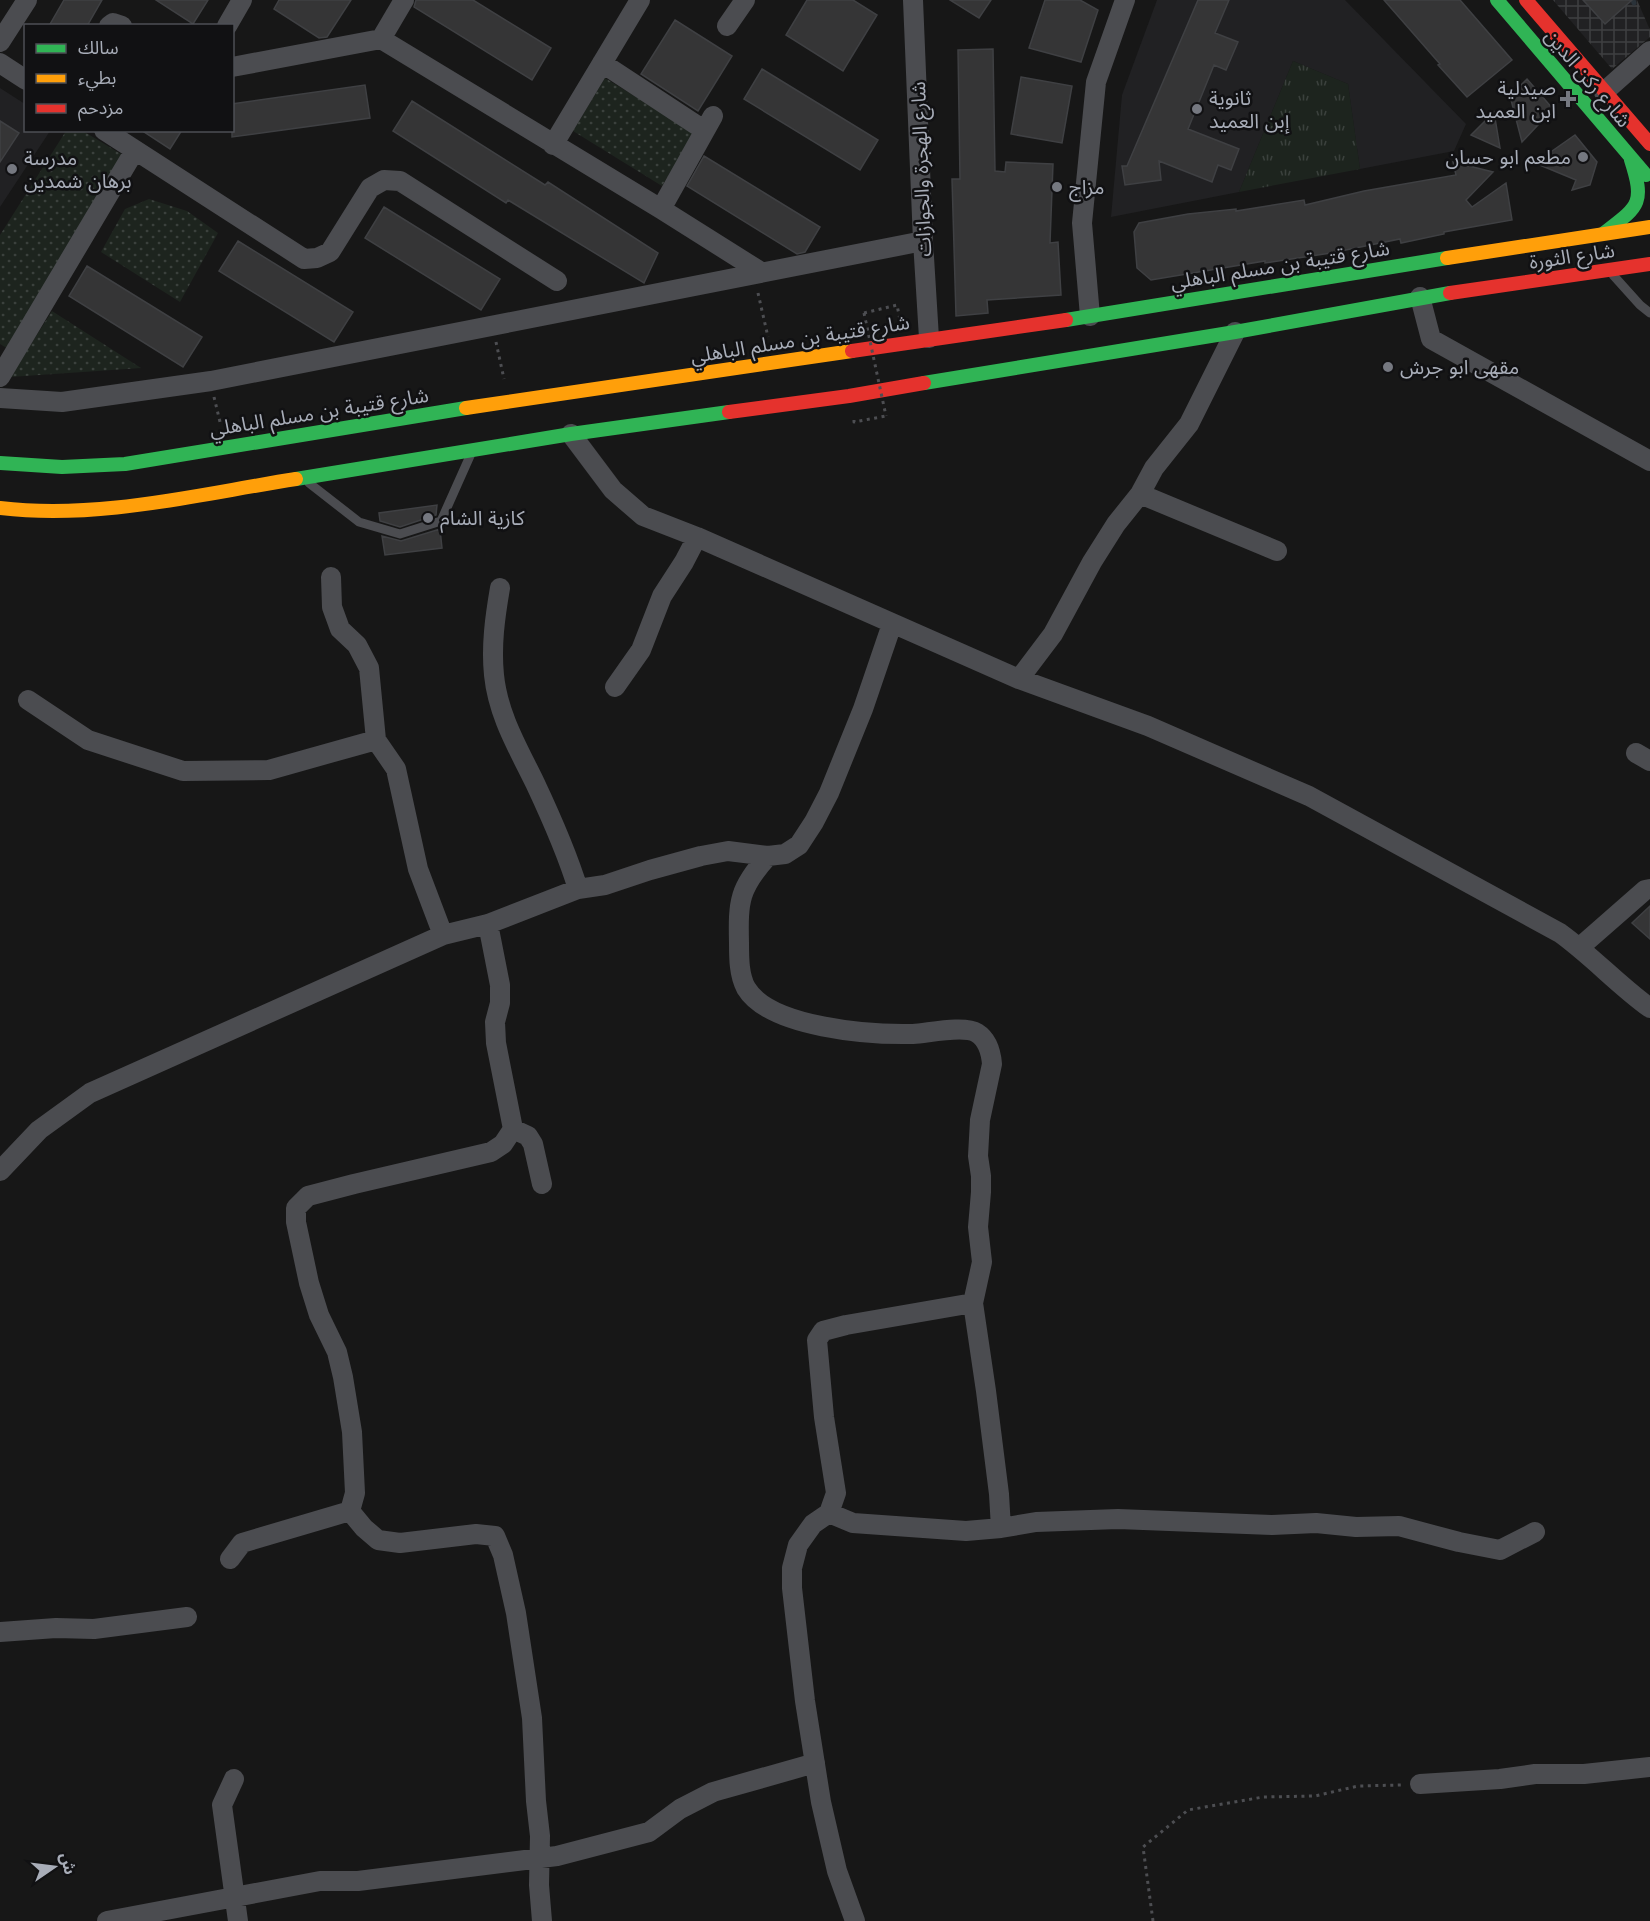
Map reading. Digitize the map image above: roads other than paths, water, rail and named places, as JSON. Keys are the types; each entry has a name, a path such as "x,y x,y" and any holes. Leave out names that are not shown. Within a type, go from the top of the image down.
{"main road":[{"name":"شارع ركن الدين","path":"1497,0 1650,180"},
{"name":"شارع ركن الدين","path":"1526,0 1648,144"},
{"path":"1604,233 1636,204 1639,194 1631,160"},
{"name":"شارع الثورة","path":"1604,233 1650,227"},
{"name":"شارع قتيبة بن مسلم الباهلي","path":"0,463 69,468 126,464 508,401 1090,315 1604,233"},
{"path":"0,508 47,511 126,506 571,434 849,396 1500,285 1512,274 1642,251"},
{"name":"شارع الثورة","path":"1500,285 1650,264"}],"street":[{"path":"0,42 27,0"},
{"path":"228,24 242,0"},
{"path":"381,39 404,0"},
{"path":"553,145 640,0"},
{"path":"727,26 745,0"},
{"name":"شارع الهجرة والجوازات","path":"913,0 929,338"},
{"path":"1090,315 1082,223 1096,82 1125,0"},
{"path":"234,67 381,39 661,209 757,273"},
{"path":"1604,92 1650,51"},
{"path":"0,63 24,79"},
{"path":"602,63 709,123 661,209"},
{"path":"107,132 304,259 317,258 330,252 370,188 384,180 400,182 557,281"},
{"path":"0,377 135,150"},
{"path":"0,398 62,402 211,381 923,241"},
{"path":"1420,297 1431,339 1650,461"},
{"path":"1019,678 1053,634 1116,524 1140,494 1154,468 1188,424 1235,332"},
{"path":"571,434 613,490 644,516 1019,678 1148,726 1309,796 1529,915 1580,947 1626,991 1650,1008"},
{"path":"1140,494 1276,551"},
{"path":"615,687 641,650 662,596 697,537"},
{"path":"331,577 332,607 340,629 357,645 369,668 376,740 396,769 418,870 443,935"},
{"path":"500,588 492,651 494,678 500,704 516,747 570,862 578,890"},
{"path":"0,1171 39,1130 90,1094 443,935 488,924 578,890 605,885 710,854 728,851 768,856 785,854 799,845 829,793 863,709 892,624"},
{"path":"28,700 88,740 183,771 269,770 376,740"},
{"path":"768,856 745,886 738,908 741,974 747,989 760,1002 783,1016 842,1029 912,1034 968,1030 977,1033 987,1042 992,1055 980,1120 978,1156 981,1176 978,1227 982,1262 973,1303 987,1391 1001,1528"},
{"path":"1580,947 1645,890 1650,889"},
{"path":"350,1510 355,1493 352,1432 343,1377 337,1352 320,1315 309,1283 296,1222 296,1208 308,1196 491,1152 503,1144 513,1129 496,1043 495,1022 500,1003 500,985 488,924"},
{"path":"513,1129 528,1136 533,1144 542,1184"},
{"path":"855,1921 837,1871 821,1802 794,1608 792,1568 798,1545 813,1524 829,1513 836,1492 824,1417 817,1340 823,1331 846,1325 973,1303"},
{"path":"230,1558 242,1544 350,1510"},
{"path":"350,1510 364,1528 378,1540 400,1544 476,1534 495,1536 503,1555 516,1613 532,1718 540,1836 542,1921"},
{"path":"829,1513 853,1523 966,1531 1035,1522 1118,1519 1272,1525 1316,1523 1356,1527 1399,1526 1500,1550 1534,1532"},
{"path":"0,1632 56,1628 94,1629 187,1617"},
{"path":"106,1921 320,1881 358,1881 539,1859 649,1832 689,1803 713,1792 815,1763"},
{"path":"1420,1784 1500,1779 1535,1774 1584,1774 1650,1767"},
{"path":"234,1779 222,1805 238,1921"}],"lane":[{"path":"1609,271 1650,313"},
{"path":"302,477 359,522 400,534 441,521 473,450"}],"place":[{"name":"صيدلية ابن العميد","path":"1568,99"},
{"name":"ثانوية إبن العميد","path":"1197,109"},
{"name":"مطعم ابو حسان","path":"1583,157"},
{"name":"مدرسة برهان شمدين","path":"12,169"},
{"name":"مزاج","path":"1057,187"},
{"name":"مقهى ابو جرش","path":"1388,367"},
{"name":"كازية الشام","path":"428,518"}]}
